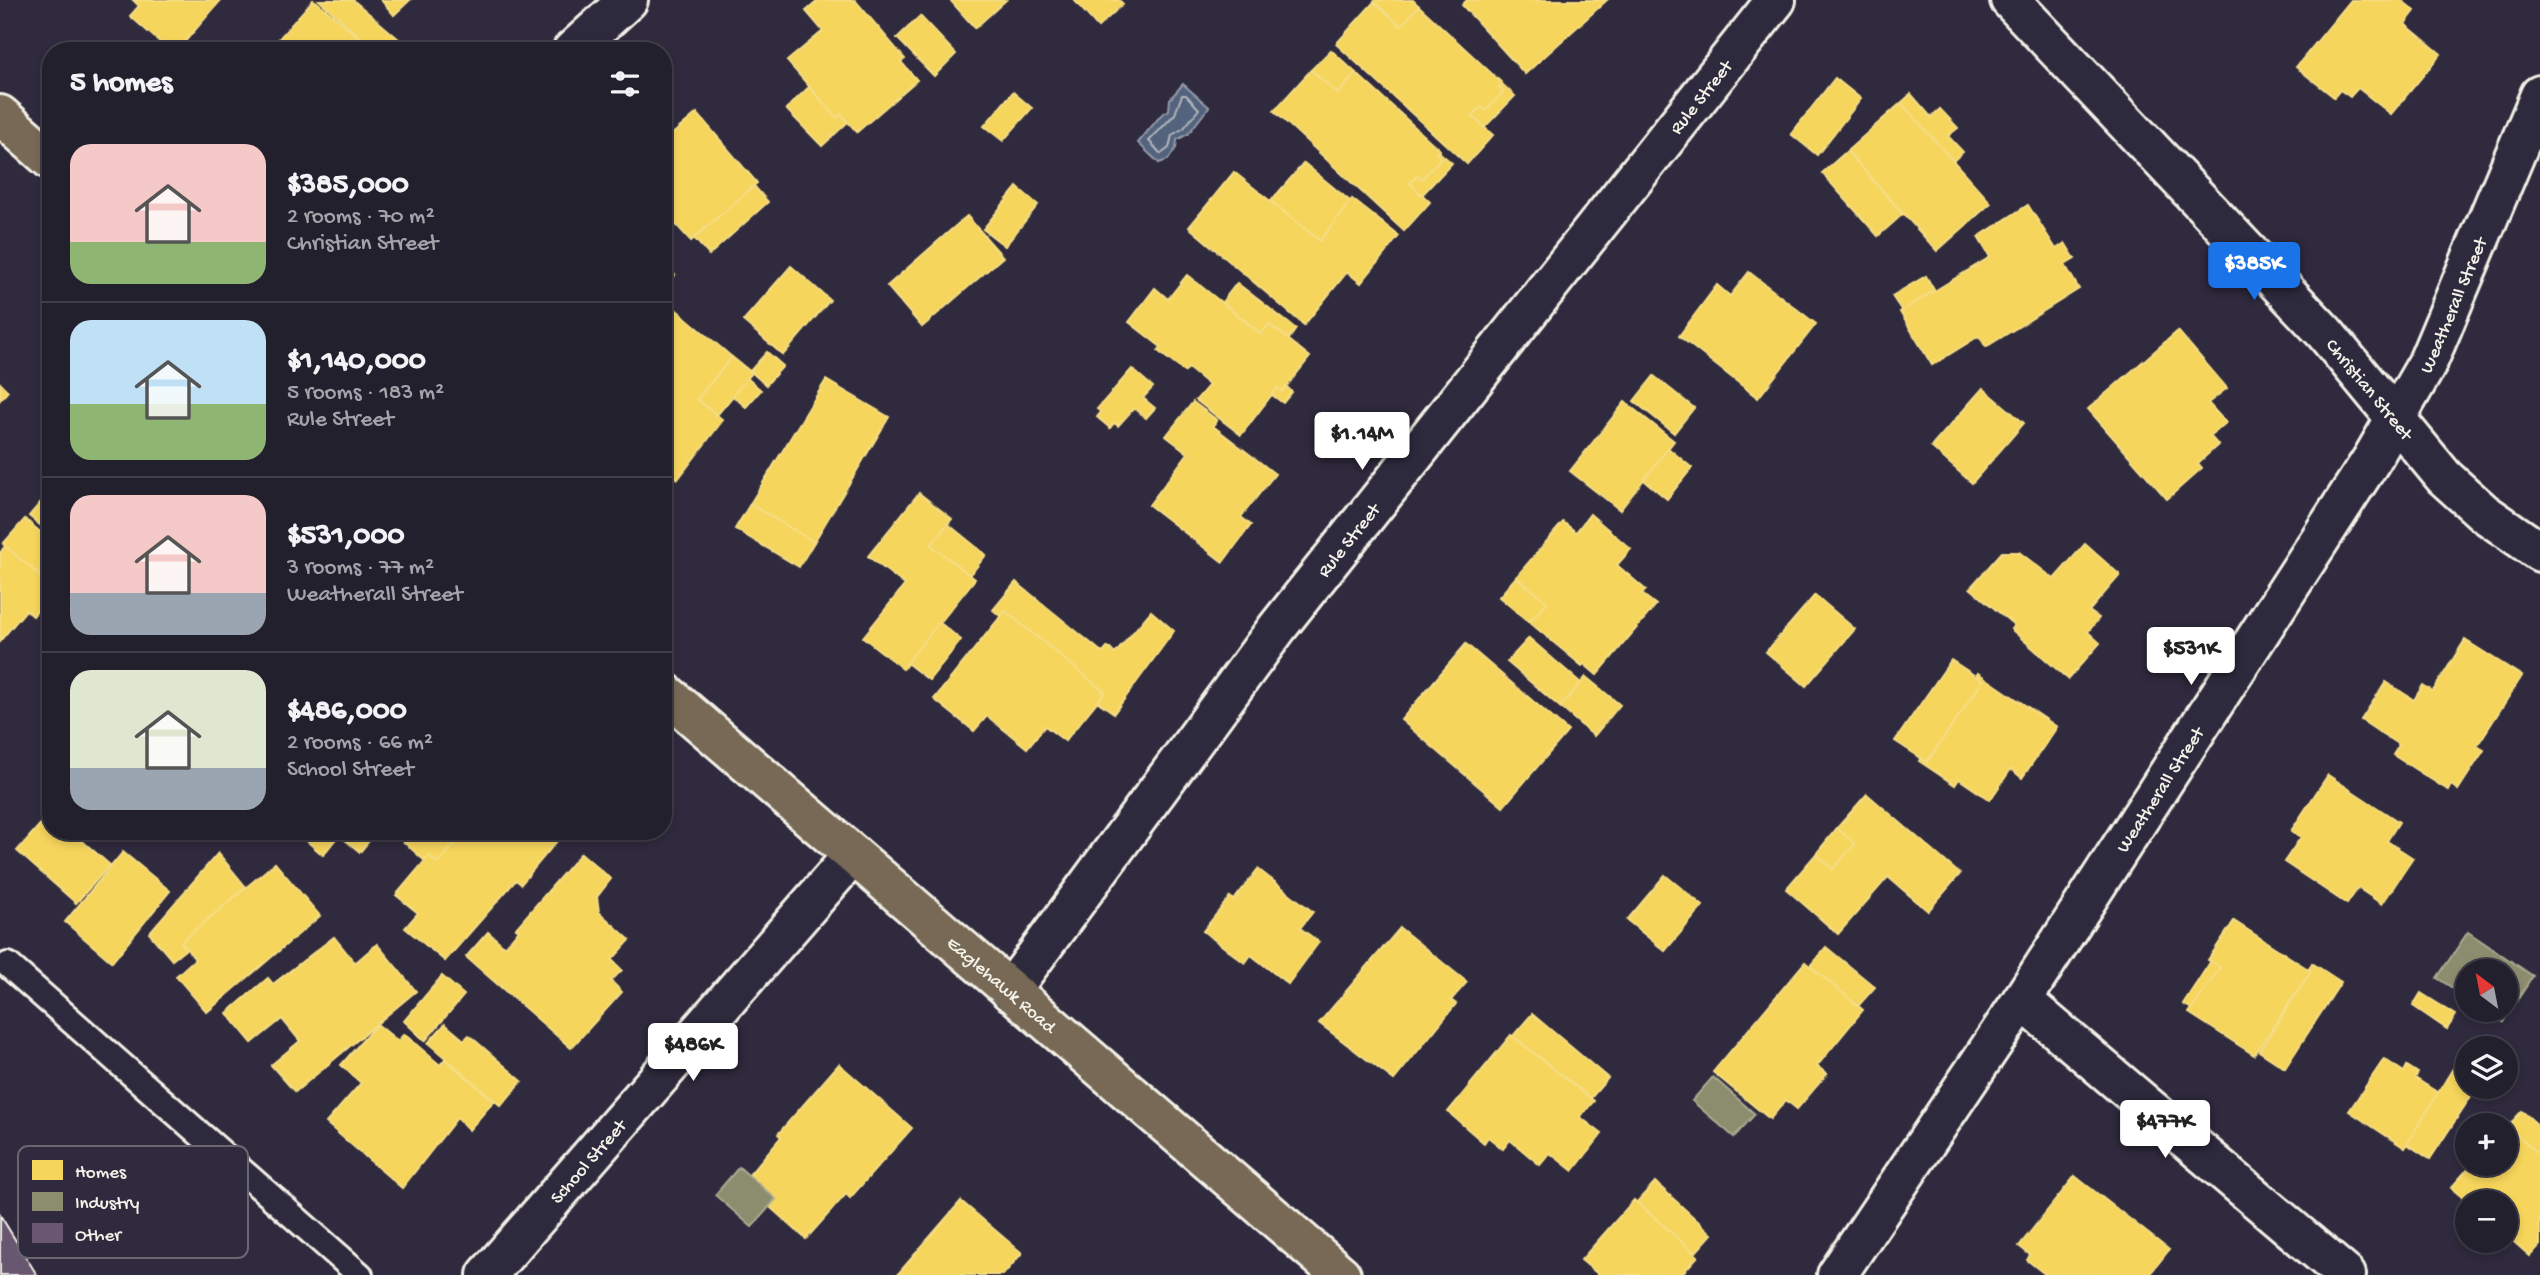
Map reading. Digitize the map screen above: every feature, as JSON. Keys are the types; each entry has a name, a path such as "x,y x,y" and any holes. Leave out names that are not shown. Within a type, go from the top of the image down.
{"main road":[{"path":"0,115 42,152"},
{"name":"Eaglehawk Road","path":"672,699 1340,1275"}],"street":[{"path":"582,42 628,0"},
{"name":"Rule Street","path":"1010,991 1277,628 1776,0"},
{"name":"Christian Street","path":"2010,0 2325,333 2463,496 2540,552"},
{"name":"Weatherall Street","path":"1837,1275 2022,1000 2327,532 2396,418 2427,364 2540,95"},
{"name":"School Street","path":"487,1275 853,855"},
{"path":"2022,1000 2346,1275"}],"lane":[{"path":"8,965 214,1146"},
{"path":"248,1176 360,1275"}],"water":[{"path":"1183,84 1209,107 1188,134 1177,140 1176,148 1168,160 1159,163 1138,143 1161,115 1169,110 1170,99"}],"building: Homes":[{"path":"133,0 221,0 185,42 160,42 130,16 139,6"},
{"path":"313,0 364,42 276,42"},
{"path":"319,0 353,0 399,39 396,42 365,42"},
{"path":"381,0 410,0 394,15"},
{"path":"819,0 855,0 905,59 901,62 917,80 857,132 841,114 837,118 787,61 823,31 806,11"},
{"path":"950,0 1006,0 975,28"},
{"path":"1074,0 1119,0 1123,4 1098,27"},
{"path":"1413,0 1419,6 1401,26 1374,2"},
{"path":"1467,0 1607,0 1525,74 1462,5"},
{"path":"2351,0 2401,0 2415,11 2405,24 2441,54 2391,114 2358,88 2350,97 2340,90 2334,97 2296,67"},
{"path":"1374,2 1401,26 1419,6 1502,83 1499,87 1504,91 1486,111 1481,107 1472,116 1493,135 1467,164 1336,44"},
{"path":"920,16 956,54 934,76 897,38"},
{"path":"1331,50 1356,73 1338,94 1311,70"},
{"path":"1311,70 1338,94 1356,73 1440,150 1436,154 1441,158 1422,179 1418,175 1410,183 1430,202 1404,231 1274,111"},
{"path":"1835,78 1861,99 1817,155 1791,134"},
{"path":"1502,84 1515,96 1485,127 1472,116 1481,107 1486,111 1504,91 1499,87"},
{"path":"809,87 837,118 841,114 848,122 822,146 786,109"},
{"path":"1013,92 1032,108 1003,141 984,126"},
{"path":"1911,94 1931,117 1940,109 1958,128 1948,136 1963,152 1953,161 1901,103"},
{"path":"1901,103 1991,203 1937,251 1847,151"},
{"path":"697,113 757,183 691,241 672,220 672,134"},
{"path":"1438,151 1452,163 1422,195 1410,183 1418,175 1422,179 1441,158 1436,154"},
{"path":"1847,151 1903,214 1878,236 1822,173"},
{"path":"1304,163 1351,202 1320,241 1271,201"},
{"path":"1234,172 1320,241 1352,199 1399,236 1361,283 1347,272 1304,325 1189,227"},
{"path":"754,186 768,202 709,255 694,238"},
{"path":"1017,187 1038,205 1005,246 983,229"},
{"path":"2028,205 2056,249 2065,243 2075,259 2065,265 2079,289 1986,347 1979,336 1932,365 1900,312 1990,257 1978,237"},
{"path":"967,216 1003,257 922,327 887,286"},
{"path":"791,266 830,300 783,355 743,321"},
{"path":"1749,272 1816,324 1758,398 1679,336 1717,285 1730,296"},
{"path":"1187,275 1261,334 1269,324 1310,357 1282,392 1277,388 1241,435 1196,400 1209,385 1188,368 1185,372 1158,351 1161,347 1129,322 1155,288 1168,299"},
{"path":"1926,276 1934,290 1902,311 1892,296"},
{"path":"1237,283 1296,329 1289,339 1269,324 1261,334 1222,302"},
{"path":"672,306 732,357 697,399 723,420 678,479 672,474"},
{"path":"2178,331 2227,388 2208,403 2226,423 2210,436 2218,445 2198,463 2202,468 2167,499 2088,409"},
{"path":"767,352 783,366 766,385 750,371"},
{"path":"732,357 752,373 717,415 697,399"},
{"path":"1132,369 1153,387 1143,398 1155,408 1146,418 1134,408 1118,426 1114,423 1110,428 1097,417 1101,412 1097,409"},
{"path":"1654,376 1694,408 1674,433 1634,401"},
{"path":"747,378 761,390 746,407 733,396"},
{"path":"826,380 889,417 814,542 750,504"},
{"path":"0,383 8,391 0,400"},
{"path":"1286,386 1292,392 1283,403 1272,395 1277,388 1282,392"},
{"path":"1983,388 2024,423 1972,483 1931,447"},
{"path":"1193,402 1217,420 1213,426 1275,474 1241,517 1251,525 1223,562 1149,505 1188,453 1166,436"},
{"path":"1625,402 1674,441 1620,510 1570,471"},
{"path":"1668,448 1692,468 1667,499 1644,480"},
{"path":"919,493 952,519 931,545 975,579 903,669 863,637 905,585 868,556"},
{"path":"42,501 42,527 29,516"},
{"path":"750,504 814,542 799,567 735,529"},
{"path":"1590,514 1631,549 1617,565 1646,590 1642,594 1656,605 1597,675 1584,664 1582,666 1529,622 1547,602 1516,577 1563,522 1576,532"},
{"path":"25,519 42,533 42,578 3,544"},
{"path":"948,524 986,555 970,575 931,545"},
{"path":"2085,544 2120,575 2089,611 2099,618 2088,632 2100,643 2068,679 2011,629 2014,625 1970,588 2002,552 2019,552 2054,579"},
{"path":"5,546 42,577 42,606 33,616 26,610 0,641 0,553"},
{"path":"1516,577 1547,602 1529,622 1499,597"},
{"path":"1016,582 1103,653 1108,647 1115,654 1151,611 1174,631 1114,713 1097,701 1105,692 1005,611 1000,616 993,610"},
{"path":"1815,595 1855,629 1806,686 1766,652"},
{"path":"1005,611 1105,692 1065,741 1045,726 1027,748 987,716 974,731 934,699"},
{"path":"939,622 961,640 929,680 907,663"},
{"path":"1529,638 1581,683 1560,707 1507,662"},
{"path":"2465,640 2522,676 2477,746 2484,750 2458,790 2451,785 2448,790 2393,755 2399,745 2361,720 2386,682 2414,700 2423,685 2433,691"},
{"path":"1466,644 1568,731 1503,807 1401,720"},
{"path":"1951,660 1983,681 1927,762 1895,741"},
{"path":"1978,673 2057,727 2022,778 2011,769 1990,800 1959,779 1955,785 1919,761 1921,758 1927,762 1983,681 1976,676"},
{"path":"1586,677 1620,705 1594,736 1560,707"},
{"path":"2328,775 2399,822 2387,841 2413,858 2382,904 2358,888 2347,904 2284,862 2301,837 2291,831"},
{"path":"1867,794 1960,874 1928,911 1888,877 1838,934 1786,889 1816,854 1833,869 1855,844 1837,828"},
{"path":"42,822 42,840 81,840 110,865 76,903 17,851"},
{"path":"1837,828 1855,844 1833,869 1816,854"},
{"path":"306,840 335,840 323,855"},
{"path":"345,840 370,840 360,852"},
{"path":"401,840 458,840 438,863 429,856 425,861"},
{"path":"458,840 558,840 521,884 516,880 445,961 405,928 418,913 396,895 429,856 438,863"},
{"path":"123,852 170,891 112,962 65,922"},
{"path":"218,853 246,887 181,942 186,949 172,960 149,933"},
{"path":"581,853 611,879 597,897 599,912 630,940 612,960 622,970 611,981 622,992 571,1048 466,957 488,932 505,947 519,930 516,928"},
{"path":"275,863 320,916 207,1012 176,976 195,959 181,942"},
{"path":"1258,869 1313,912 1300,928 1319,942 1288,984 1251,955 1245,963 1203,931 1230,897 1234,900"},
{"path":"1665,875 1703,906 1665,951 1627,920"},
{"path":"2234,921 2311,971 2254,1055 2189,1013 2220,967 2208,960"},
{"path":"1400,928 1467,982 1451,1000 1456,1004 1394,1080 1319,1023"},
{"path":"334,937 355,963 377,944 416,991 295,1092 271,1065 300,1041 282,1019 252,1043 227,1013 268,978 273,984"},
{"path":"1826,947 1875,987 1858,1006 1810,966"},
{"path":"2211,961 2220,967 2192,1009 2183,1004"},
{"path":"1805,962 1863,1010 1817,1066 1827,1074 1797,1109 1786,1100 1770,1119 1713,1072"},
{"path":"2312,963 2341,982 2285,1068 2259,1051 2311,971 2309,969"},
{"path":"442,976 464,995 425,1041 404,1021"},
{"path":"2421,993 2455,1017 2447,1029 2413,1006"},
{"path":"1532,1014 1608,1078 1590,1099 1513,1036"},
{"path":"377,1024 398,1041 404,1034 440,1065 445,1059 494,1101 469,1130 457,1118 402,1188 326,1123 361,1083 341,1065"},
{"path":"445,1024 464,1040 469,1035 522,1081 501,1106 428,1043"},
{"path":"1511,1035 1594,1101 1580,1117 1602,1134 1573,1171 1550,1153 1540,1165 1510,1140 1503,1149 1488,1137 1484,1143 1448,1112"},
{"path":"2384,1059 2404,1072 2407,1066 2418,1073 2415,1078 2440,1094 2405,1148 2349,1111"},
{"path":"839,1064 912,1128 850,1198 846,1194 806,1239 770,1207 776,1199 749,1175 781,1137 778,1134"},
{"path":"2455,1065 2455,1099 2469,1099 2460,1113 2455,1113 2455,1121 2430,1159 2407,1144"},
{"path":"2522,1111 2540,1127 2540,1155 2518,1135 2518,1115"},
{"path":"2518,1136 2540,1155 2540,1245 2530,1256 2518,1246 2518,1190 2455,1191 2451,1188 2462,1176 2518,1176"},
{"path":"2075,1176 2169,1250 2149,1275 2046,1275 2027,1260 2030,1255 2019,1246"},
{"path":"1655,1182 1712,1234 1695,1253 1637,1202"},
{"path":"1634,1200 1698,1256 1681,1275 1599,1275 1581,1260"},
{"path":"961,1201 1022,1253 1003,1275 897,1275"}],"building: Industry":[{"path":"2468,932 2508,959 2455,959 2455,990 2437,978"},
{"path":"2518,966 2533,976 2518,999"},
{"path":"1713,1077 1755,1114 1734,1137 1692,1101"},
{"path":"739,1167 776,1199 752,1227 715,1195"}],"building: Other":[{"path":"0,1215 18,1244 18,1258 27,1258 37,1275 0,1275"}]}
